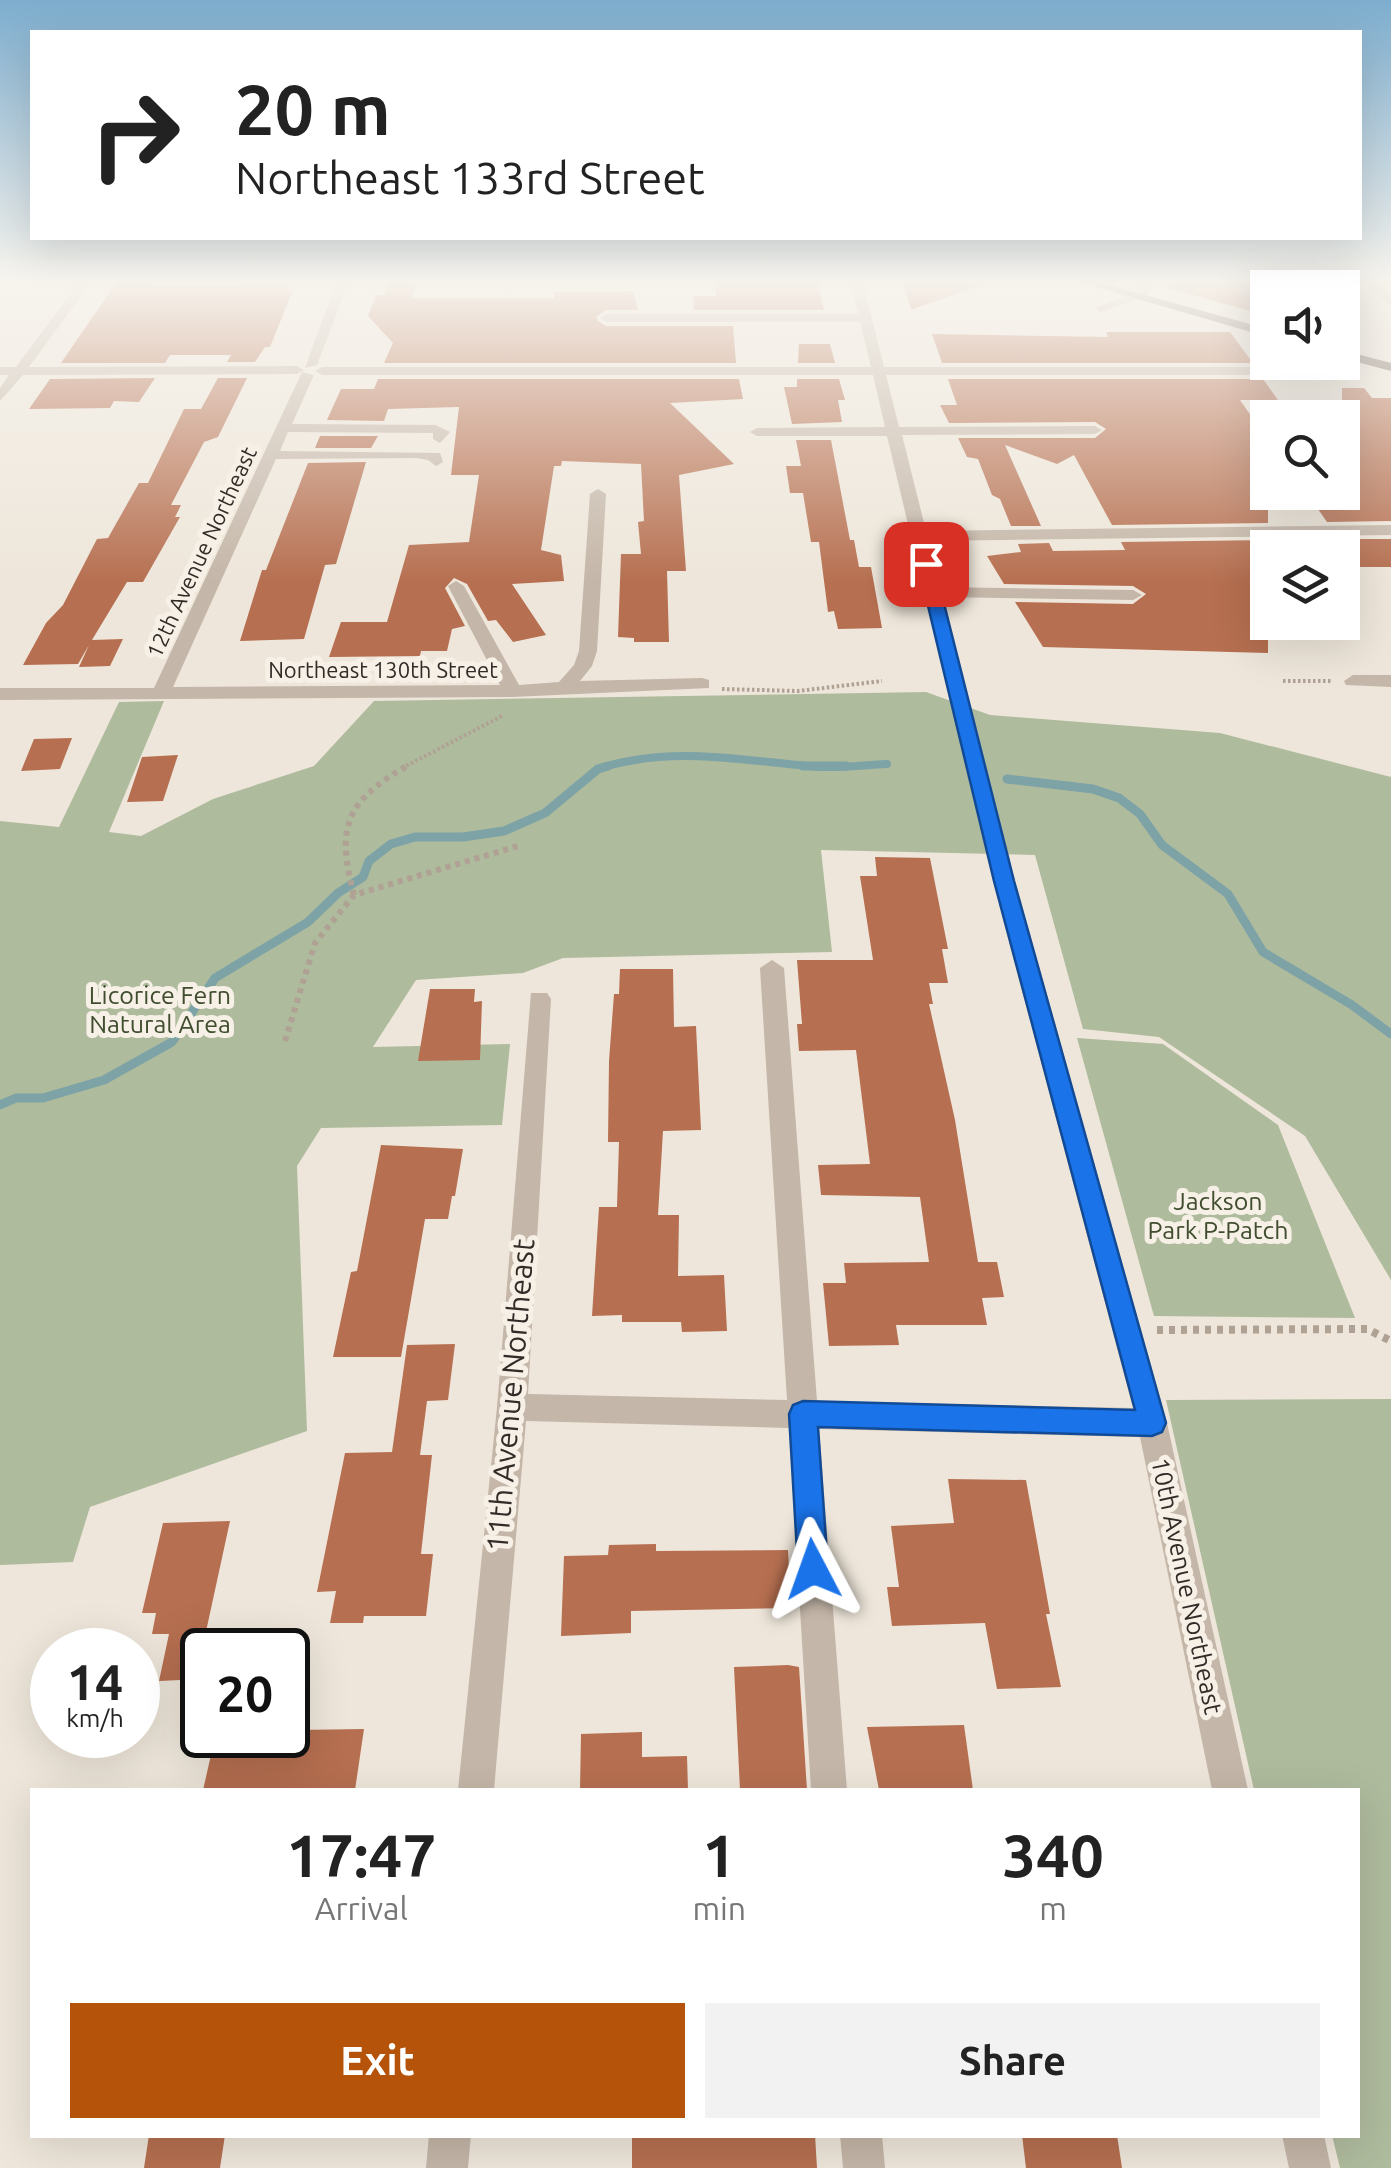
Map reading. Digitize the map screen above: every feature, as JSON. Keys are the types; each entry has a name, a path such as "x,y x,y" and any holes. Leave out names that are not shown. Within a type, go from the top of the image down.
{"street":[{"name":"12th Avenue Northeast","path":"160,693 304,381"},
{"name":"10th Avenue Northeast","path":"879,381 1004,881 1152,1423 1230,1788"},
{"path":"282,428 415,427 442,432 440,439"},
{"path":"757,432 1096,430"},
{"path":"270,455 417,454 435,456 436,462"},
{"path":"563,689 583,666 588,651 598,494"},
{"path":"920,536 1391,530"},
{"path":"456,586 470,616 499,657 512,691"},
{"path":"932,592 1133,595"},
{"path":"1353,681 1391,681"},
{"name":"Northeast 130th Street","path":"0,694 512,691 702,684"},
{"path":"772,968 828,1788"},
{"name":"11th Avenue Northeast","path":"476,1788 512,1407 539,999"},
{"path":"512,1407 1152,1423"},
{"path":"448,2168 450,2138"},
{"path":"862,2138 864,2168"},
{"path":"1304,2138 1310,2168"}],"path":[{"path":"702,684 732,690 798,692 882,681"},
{"path":"1283,681 1353,681"},
{"path":"354,895 345,873 344,832 357,807 387,774 485,728 508,712 512,691"},
{"path":"285,1041 315,943 354,895 521,845"},
{"path":"1126,1330 1368,1329 1391,1342"}],"green space":[{"name":"Licorice Fern Natural Area","path":"926,692 990,715 1220,733 1391,777 1391,1280 1305,1136 1159,1037 1083,1029 1035,855 821,850 832,952 563,958 523,973 416,980 373,1047 510,1044 502,1125 321,1128 297,1166 307,1431 90,1507 73,1562 0,1565 0,821 59,827 119,702 164,701 109,832 141,836 213,799 314,766 374,701"},
{"name":"Jackson Park P-Patch","path":"1077,1038 1163,1044 1278,1125 1355,1318 1154,1316"},
{"path":"1391,1399 1391,2168 1340,2168 1333,2138 1360,2138 1360,1788 1254,1788 1166,1400"}],"building":[{"path":"48,381 153,381 139,402 114,401 110,408 29,409"},
{"path":"216,381 245,381 218,437 204,442 171,505 181,505 175,517 180,517 143,582 127,582 92,640 123,639 110,666 79,667 89,645 78,664 23,665 46,623 63,605 97,539 108,538 139,483 148,483 184,409 201,409"},
{"path":"377,381 739,381 743,399 670,403 734,464 679,475 686,571 667,571 669,642 634,642 634,638 618,637 621,554 641,554 641,464 562,461 561,466 554,466 541,550 561,555 564,581 512,584 546,635 513,642 496,620 488,621 467,584 454,578 445,588 465,626 452,629 447,651 421,651 420,656 329,657 341,622 387,622 409,545 469,542 479,475 451,475 459,407 388,409 384,421 327,420 341,389 374,389"},
{"path":"797,381 840,381 845,400 838,400 842,422 792,424 784,387 797,387"},
{"path":"949,381 1265,381 1278,400 1240,400 1250,414 1250,510 1268,510 1268,523 1112,525 1074,455 1057,464 1005,445 1041,526 1011,526 1000,499 992,495 978,459 967,457 958,438 1095,438 1106,429 1095,422 949,423 940,405 957,405"},
{"path":"1342,388 1364,388 1372,398 1391,398 1391,521 1327,522 1319,510 1360,510 1360,400 1342,400"},
{"path":"320,436 378,436 371,448 315,448"},
{"path":"796,440 831,440 850,540 854,540 859,567 871,567 882,628 838,629 834,611 828,612 819,542 811,542 803,493 790,493 786,466 801,466"},
{"path":"366,462 336,564 325,565 304,639 240,641 262,570 266,570 308,463"},
{"path":"1360,539 1391,539 1391,567 1360,567"},
{"path":"1250,540 1250,640 1268,640 1268,653 1043,647 1015,602 1133,604 1146,594 1133,586 1004,584 987,556 1021,552 1018,544 1049,543 1053,551 1125,550 1121,542"},
{"path":"72,738 60,769 21,771 34,739"},
{"path":"178,755 163,801 127,802 142,757"},
{"path":"875,857 930,858 948,949 942,949 948,983 929,983 933,1004 929,1004 955,1120 978,1262 997,1262 1004,1297 982,1298 987,1325 896,1325 899,1345 829,1346 823,1283 846,1283 844,1263 929,1262 920,1197 821,1195 818,1165 870,1164 856,1050 799,1051 797,1024 802,1024 797,960 873,960 860,876 877,876"},
{"path":"620,969 673,969 674,1027 696,1026 701,1130 663,1131 658,1215 679,1215 678,1276 724,1275 727,1331 682,1332 681,1322 622,1322 622,1315 592,1316 599,1207 617,1207 619,1142 608,1142 609,1061"},
{"path":"430,989 475,989 474,1002 482,1001 480,1060 418,1061"},
{"path":"381,1145 463,1149 455,1196 448,1219 425,1219 401,1357 333,1357 351,1272 357,1271"},
{"path":"455,1344 448,1400 427,1401 420,1455 432,1455 421,1554 433,1554 426,1616 364,1616 363,1623 330,1623 336,1591 317,1592 345,1453 392,1452 407,1345"},
{"path":"948,1479 1026,1480 1061,1687 997,1689 985,1623 892,1626 887,1587 899,1587 891,1526 954,1523"},
{"path":"230,1521 207,1628 180,1628 180,1680 160,1681 169,1634 160,1634 160,1628 153,1628 156,1613 142,1613 163,1523"},
{"path":"656,1544 656,1551 788,1550 791,1608 631,1611 631,1633 561,1636 564,1556 608,1555 609,1545"},
{"path":"734,1667 799,1667 807,1788 740,1788"},
{"path":"964,1725 973,1788 879,1788 867,1727"},
{"path":"364,1729 355,1788 203,1788 210,1758 310,1758 310,1730"},
{"path":"642,1732 642,1757 687,1756 688,1788 580,1788 581,1734"},
{"path":"149,2138 225,2138 220,2168 144,2168"},
{"path":"632,2138 815,2138 817,2168 632,2168"},
{"path":"1022,2138 1117,2138 1122,2168 1026,2168"}],"waterway":[{"path":"604,767 678,756 808,766"},
{"path":"808,766 887,764"},
{"path":"803,766 808,766"},
{"path":"808,766 846,766"},
{"path":"0,1105 16,1098 43,1098 104,1080 172,1042 215,978 308,922 338,893 363,877 369,861 391,844 415,837 463,837 504,831 545,813 604,767"},
{"path":"1007,779 1093,789 1119,798 1140,814 1162,845 1228,894 1263,952 1352,1005 1391,1034"}],"route":[{"path":"813,1569 803,1414 1152,1423 1004,881 926,564"}]}
